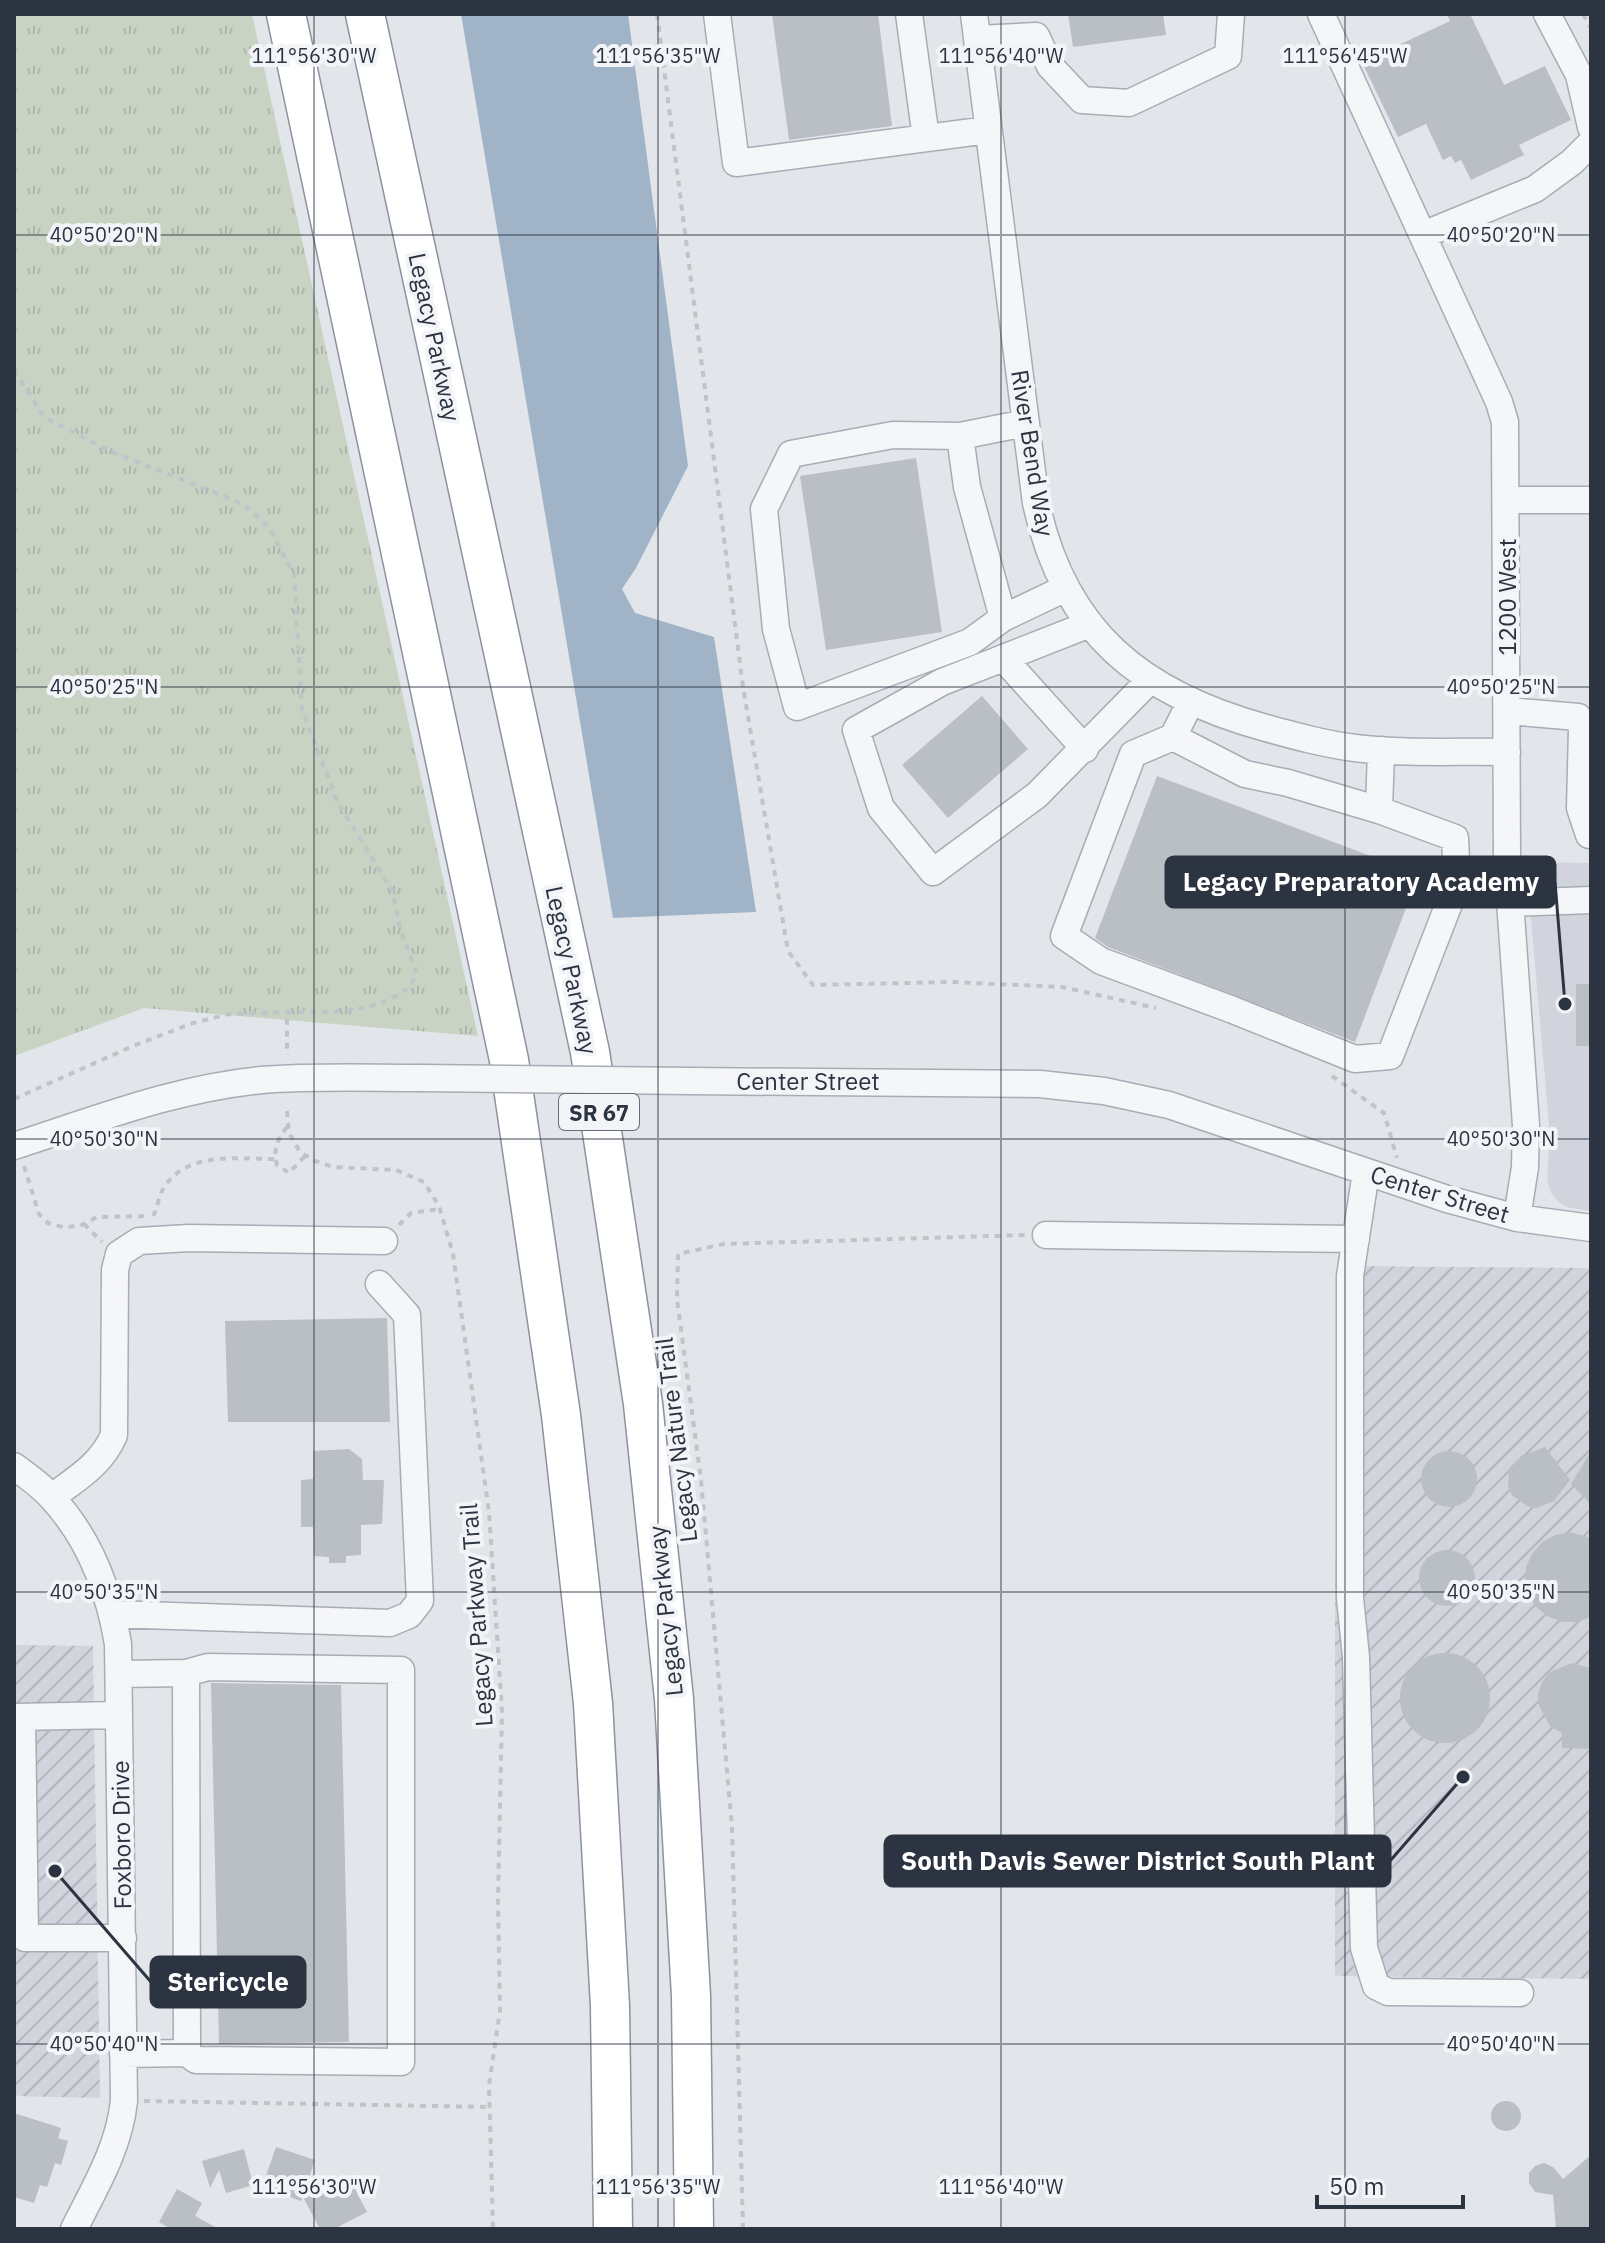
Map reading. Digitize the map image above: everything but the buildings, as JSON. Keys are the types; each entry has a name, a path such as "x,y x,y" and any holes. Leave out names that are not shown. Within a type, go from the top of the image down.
{"highway":[{"path":"286,14 509,1060 552,1353 593,1703 610,2006 613,2229"},
{"name":"Legacy Parkway","path":"365,14 590,1052 641,1388 674,1699 691,1996 694,2229"}],"street":[{"path":"717,14 736,163 988,130"},
{"path":"909,14 926,138"},
{"path":"975,27 1036,36 1050,66 1082,100 1129,103 1228,56 1231,14"},
{"name":"1200 West","path":"1321,14 1502,411 1506,431 1507,859 1526,1125 1525,1167 1517,1218"},
{"path":"1547,14 1579,75 1591,127"},
{"name":"River Bend Way","path":"975,27 1041,525 1066,588 1090,624 1118,654 1150,680 1213,712 1306,739 1358,749 1507,752"},
{"path":"1423,235 1535,189 1572,162 1591,143"},
{"path":"1026,423 960,436 893,435 791,454 764,509 776,629 797,707 970,642 1003,618 1066,588"},
{"path":"960,436 967,487 1003,618"},
{"path":"1507,500 1591,500"},
{"path":"1090,624 942,682 856,730 881,808 933,872 1037,795 1150,680"},
{"path":"1003,658 1085,749"},
{"path":"1173,737 1245,774 1288,783 1379,810 1455,838 1457,883 1390,1056 1355,1059 1101,961 1064,936 1133,754 1173,737 1190,703"},
{"path":"1508,711 1584,717 1580,808 1590,835"},
{"path":"1379,810 1381,750"},
{"path":"1509,903 1591,900"},
{"name":"Center Street","path":"19,1156 154,1101 220,1086 301,1078 1010,1083 1073,1086 1169,1105 1447,1199 1517,1218 1591,1228"},
{"path":"1366,1172 1350,1276 1350,1598 1356,1657 1364,1948 1376,1986 1388,1992 1520,1993"},
{"path":"1046,1235 1356,1239"},
{"path":"52,1497 93,1466 109,1448 114,1435 115,1270 119,1254 139,1241 189,1238 384,1241"},
{"path":"113,1614 390,1623 409,1615 420,1601 407,1315 379,1284"},
{"name":"Foxboro Drive","path":"14,1466 52,1497 86,1545 98,1569 113,1614 119,1674 124,2101 121,2127 112,2154 74,2229"},
{"path":"119,1674 186,1673 208,1667 401,1670 401,2062 196,2060 187,2053 123,2054"},
{"path":"186,1673 187,2053"},
{"path":"119,1715 18,1717 25,1938 123,1938"}],"path":[{"path":"1583,14 1591,28"},
{"path":"14,370 44,417 110,451 243,504 269,527 294,575 302,710 338,803 392,890 401,931 416,971 411,986 372,1007 347,1012 229,1014 193,1023 14,1099"},
{"path":"287,1012 287,1055"},
{"path":"287,1111 289,1133 305,1155 289,1173 277,1165 276,1159 278,1140 288,1126"},
{"name":"Legacy Parkway Trail","path":"305,1155 333,1167 396,1170 424,1182 440,1209 453,1254 489,1512 502,1712 498,1898 500,2011 489,2085 493,2229"},
{"path":"19,1156 39,1214 48,1223 71,1227 110,1215 155,1216 161,1192 179,1169 199,1161 276,1159"},
{"path":"384,1241 411,1213 440,1209"},
{"name":"Legacy Nature Trail","path":"743,2229 732,1827 701,1480 677,1299 678,1254 724,1244 1046,1235"},
{"path":"124,2101 490,2107"}],"shaded area":[{"path":"1526,862 1591,863 1591,1211 1560,1203 1551,1193 1547,1180 1550,1136"},
{"path":"1343,1266 1591,1268 1591,1979 1335,1976 1335,1577"},
{"path":"14,1645 93,1646 100,2098 14,2096"}],"green space":[{"path":"14,14 252,14 478,1036 144,1008 14,1056"}],"water":[{"path":"461,14 628,14 688,466 636,568 622,589 635,613 714,637 756,912 613,918"}],"place":[{"name":"Legacy Preparatory Academy","path":"1565,1004"},
{"name":"South Davis Sewer District South Plant","path":"1463,1777"},
{"name":"Stericycle","path":"55,1871"}]}
